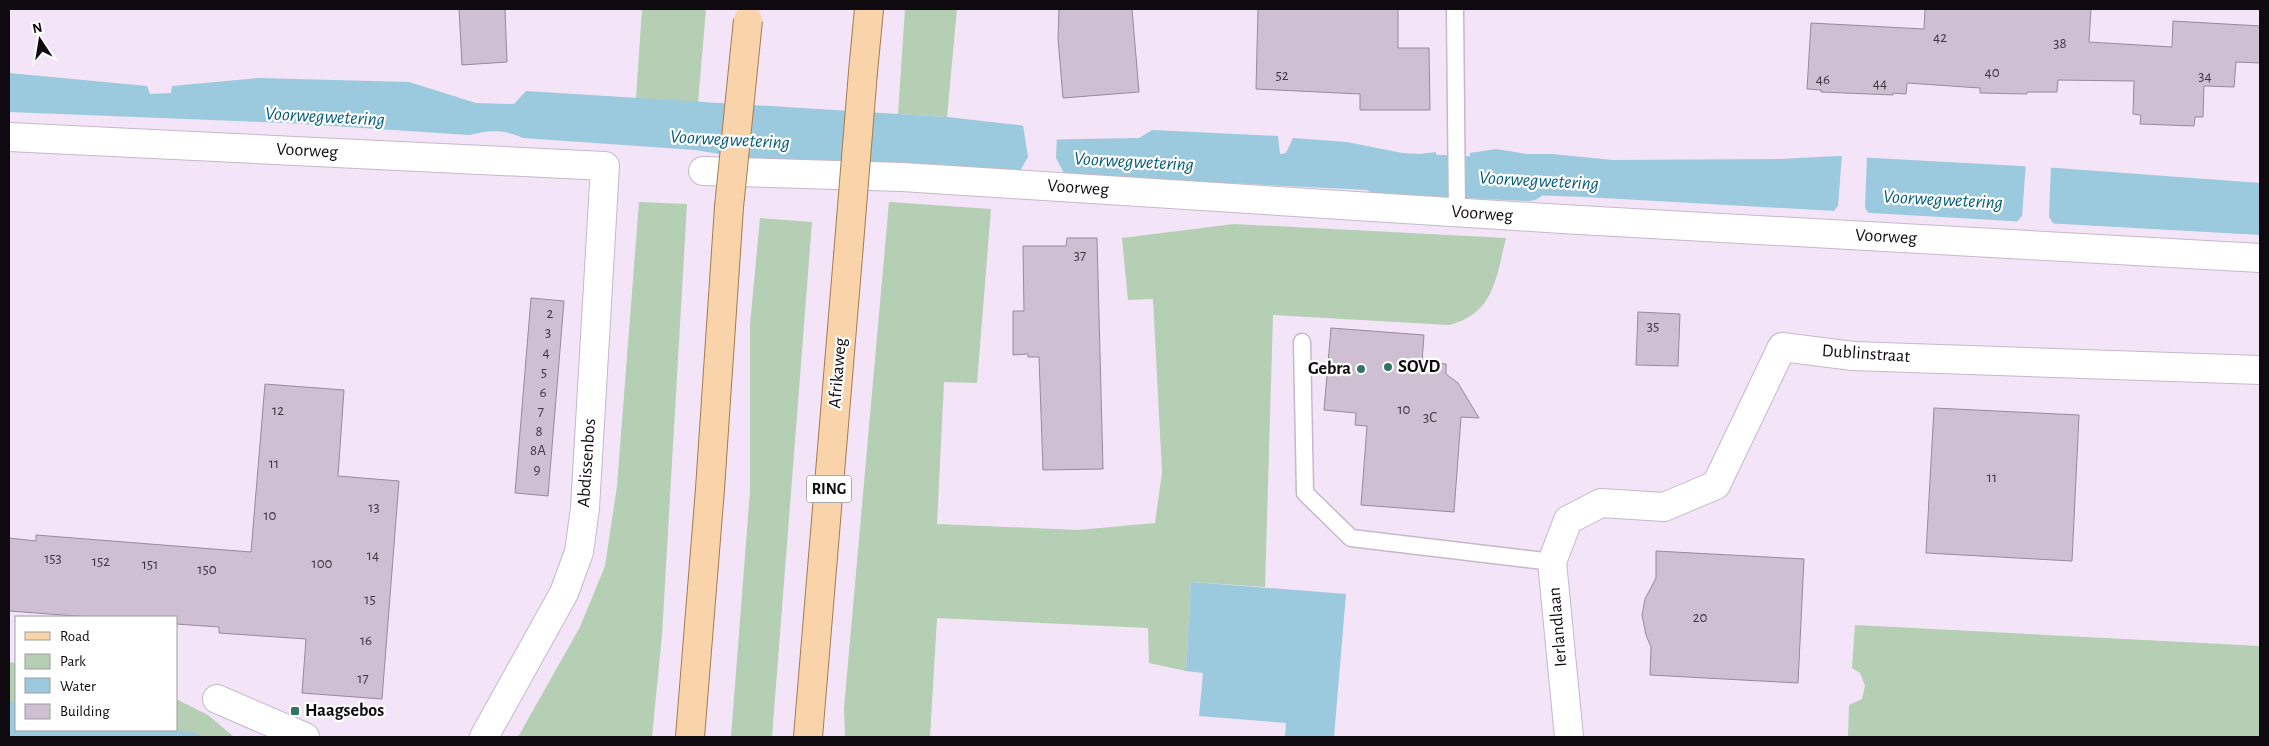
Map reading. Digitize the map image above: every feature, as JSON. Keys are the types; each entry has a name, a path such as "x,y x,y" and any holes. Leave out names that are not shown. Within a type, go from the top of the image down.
{"main road":[{"name":"Afrikaweg","path":"808,737 869,9"},
{"path":"690,737 711,479 729,206 747,13"}],"street":[{"name":"Voorweg","path":"9,137 605,166"},
{"name":"Abdissenbos","path":"484,737 564,594 579,552 585,508 605,166"},
{"name":"Voorweg","path":"703,170 902,177 1457,207 2260,258"},
{"name":"Dublinstraat","path":"1568,520 1601,503 1664,507 1716,485 1782,347 1852,356 2260,370"},
{"name":"Ierlandlaan","path":"1568,520 1552,562 1569,737"},
{"path":"217,699 305,737"}],"lane":[{"path":"1455,9 1457,207"},
{"path":"1302,342 1305,493 1351,538 1552,562"}],"green space":[{"path":"642,9 706,9 698,103 636,98"},
{"path":"905,9 957,9 947,117 898,114"},
{"path":"639,202 687,204 662,635 652,737 518,737 580,627 605,566 617,486"},
{"path":"889,202 991,209 977,383 944,382 937,524 1078,530 1155,523 1162,472 1153,299 1128,300 1122,238 1234,224 1506,238 1491,292 1484,303 1464,320 1449,325 1273,315 1265,587 1191,582 1186,671 1149,663 1148,628 937,618 930,737 845,737 844,708"},
{"path":"760,218 812,222 772,737 731,737 750,491 750,325"},
{"path":"1855,625 2260,646 2260,737 1848,737 1849,705 1862,699 1865,686 1860,673 1852,668"},
{"path":"9,662 15,663 15,731 178,731 178,700 208,715 234,737 9,737"}],"water":[{"path":"9,73 147,86 150,94 171,93 172,86 258,78 409,82 476,103 514,104 526,91 947,117 1026,126 1028,140 1139,138 1152,130 1278,136 1280,154 1286,153 1293,138 1347,142 1412,155 1436,152 1437,184 1432,193 763,161 695,150 523,138 497,131 469,135 288,123 9,112"},
{"path":"1496,149 1527,154 1552,154 1613,160 1781,159 1837,156 2057,168 2260,183 2260,235 1585,197 1474,193 1470,186 1470,153"},
{"path":"1191,582 1346,594 1334,737 1285,737 1286,723 1199,716 1203,673 1186,671"},
{"path":"9,701 15,702 15,731 178,730 196,733 203,737 9,737"}],"pier":[{"path":"1023,125 1028,125 1030,137 1057,137 1056,158 1066,177 1018,174 1028,157"},
{"path":"1842,154 1867,156 1865,208 1870,215 1832,213 1838,206"},
{"path":"2026,163 2051,165 2049,217 2055,226 2015,224 2022,216"}],"building":[{"path":"459,9 505,9 507,62 462,65"},
{"path":"1059,9 1132,9 1139,92 1063,98 1058,38"},
{"path":"1258,9 1398,9 1398,48 1429,48 1430,110 1360,110 1360,94 1256,89"},
{"path":"1925,9 2091,9 2089,42 2172,47 2173,21 2260,26 2260,63 2236,62 2234,87 2204,86 2203,117 2195,117 2194,126 2140,124 2141,115 2133,114 2134,81 2058,80 2057,92 2027,92 2027,94 1980,93 1980,88 1907,83 1906,94 1893,93 1893,95 1821,92 1821,90 1807,89 1811,23 1924,29"},
{"path":"1067,238 1097,238 1103,469 1043,470 1039,357 1028,357 1028,354 1013,355 1013,311 1024,311 1023,246 1066,246"},
{"path":"531,298 564,301 548,496 515,493"},
{"path":"1638,312 1680,314 1678,366 1636,365"},
{"path":"1331,328 1424,335 1422,362 1446,364 1446,374 1458,383 1479,418 1461,417 1454,512 1361,505 1367,426 1355,425 1356,413 1324,410"},
{"path":"265,384 344,390 338,476 399,481 382,699 302,693 306,639 219,633 219,627 178,624 178,616 76,616 9,611 9,538 36,541 36,535 251,552"},
{"path":"1934,408 2079,415 2072,561 1926,553"},
{"path":"1656,551 1804,559 1798,683 1650,675 1651,647 1646,635 1642,615 1645,599 1656,578"}],"waterway":[{"name":"Voorwegwetering","path":"1379,173 1528,180"}],"place":[{"name":"SOVD","path":"1388,367"},
{"name":"Gebra","path":"1361,369"},
{"name":"Haagsebos","path":"295,711"}]}
